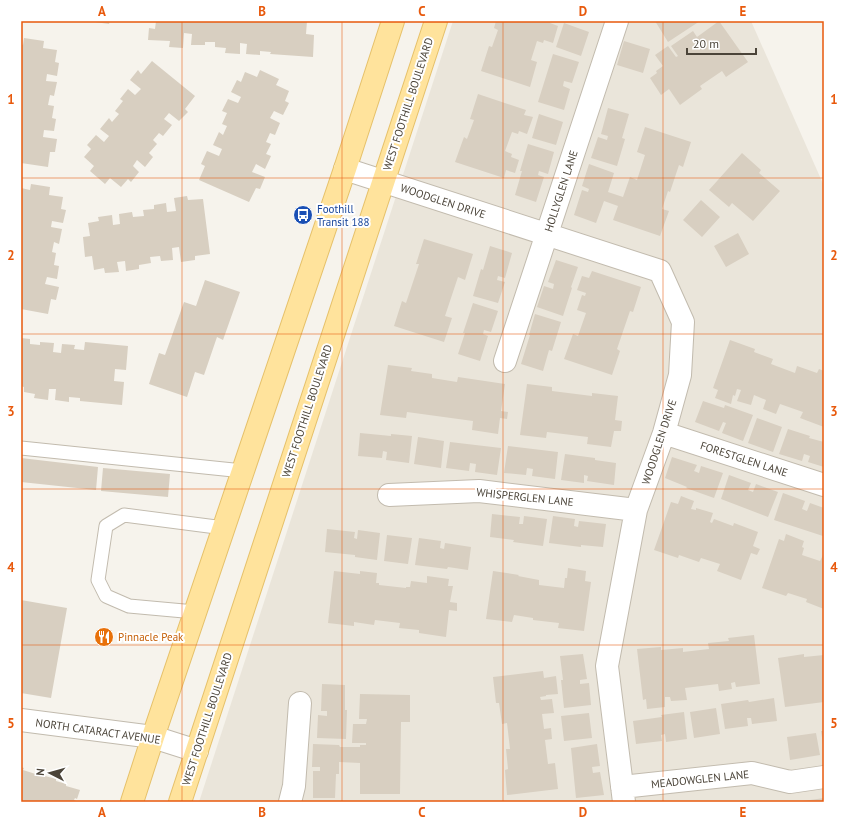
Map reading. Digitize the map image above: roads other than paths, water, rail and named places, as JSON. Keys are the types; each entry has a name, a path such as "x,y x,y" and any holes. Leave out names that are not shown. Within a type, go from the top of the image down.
{"main road":[{"path":"132,802 345,169 393,21"},
{"name":"WEST FOOTHILL BOULEVARD","path":"180,802 436,21"}],"street":[{"name":"HOLLYGLEN LANE","path":"505,361 617,21"},
{"name":"WOODGLEN DRIVE","path":"345,169 660,271 683,322 680,375 664,433 636,510 607,666 623,795"},
{"name":"FORESTGLEN LANE","path":"664,433 824,485"},
{"name":"WHISPERGLEN LANE","path":"389,495 479,491 636,510"},
{"path":"290,802 294,786 300,703"},
{"name":"NORTH CATARACT AVENUE","path":"21,720 153,737 197,750"},
{"name":"MEADOWGLEN LANE","path":"623,795 752,774 790,782 824,777"}],"lane":[{"path":"21,448 243,471"},
{"path":"195,612 129,606 106,596 98,580 106,526 124,515 224,528"}],"place":[{"name":"Foothill Transit 188","path":"303,215"},
{"name":"Pinnacle Peak","path":"104,637"}]}
